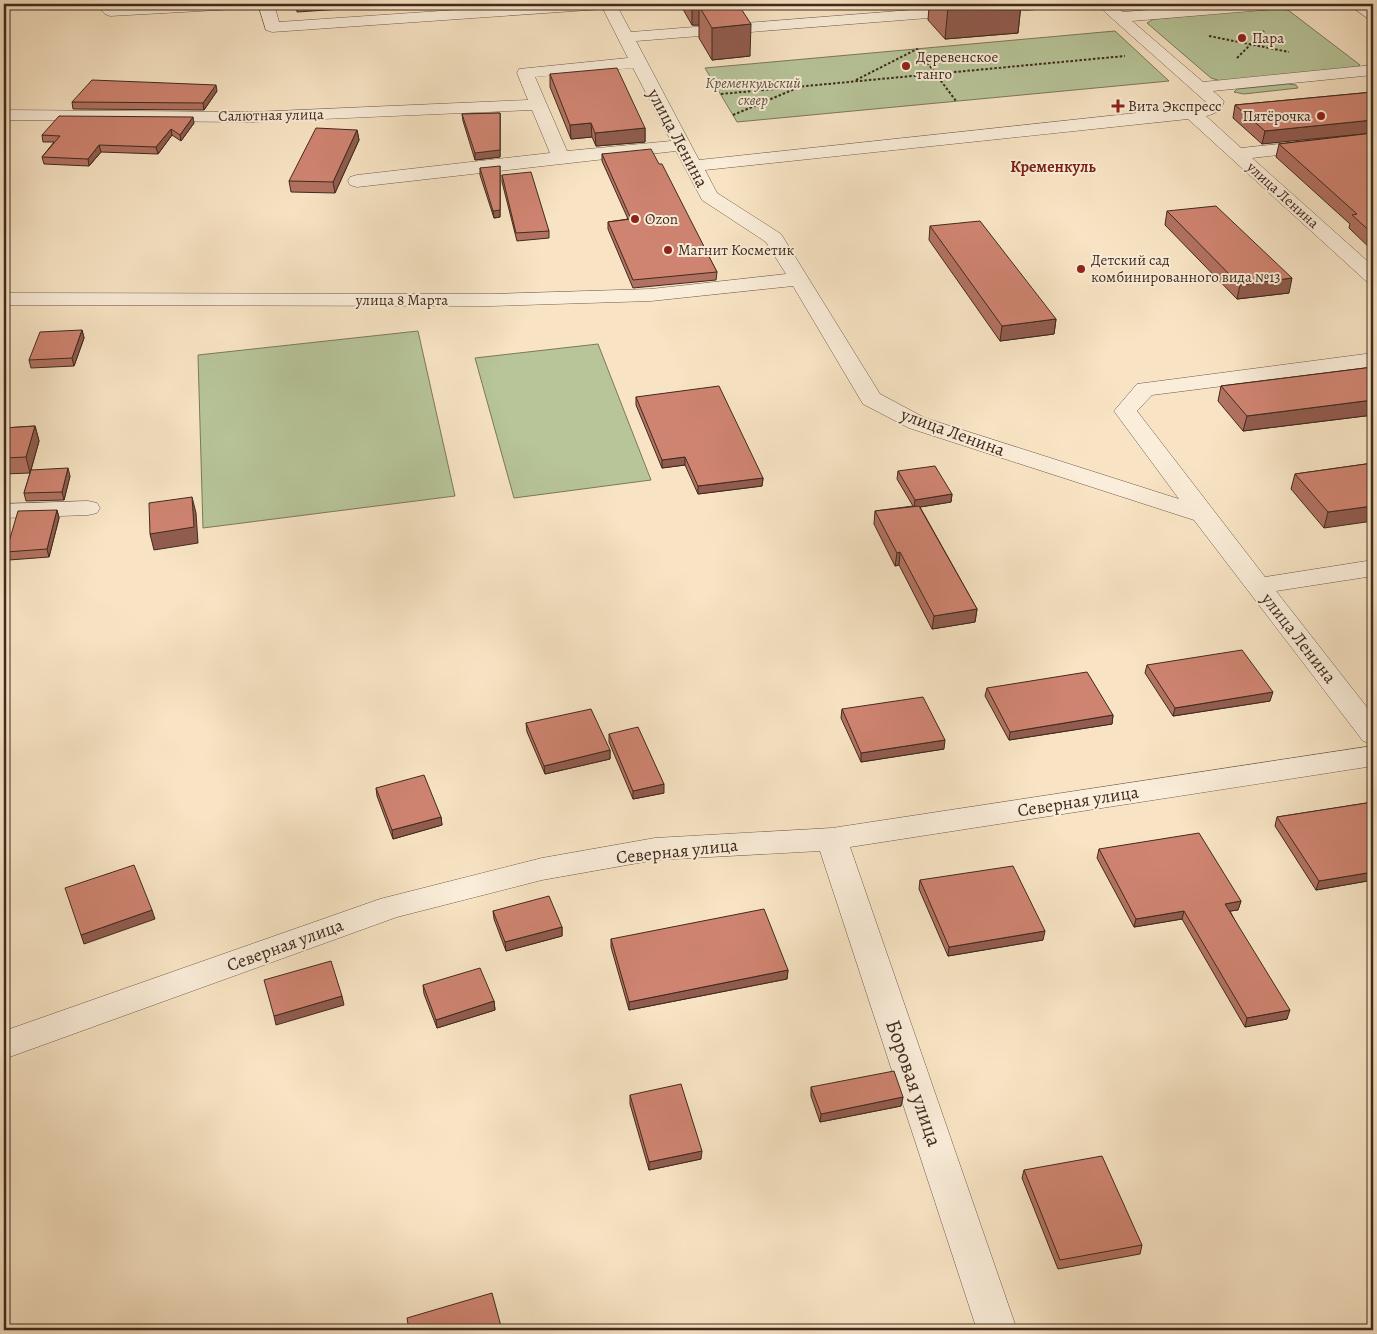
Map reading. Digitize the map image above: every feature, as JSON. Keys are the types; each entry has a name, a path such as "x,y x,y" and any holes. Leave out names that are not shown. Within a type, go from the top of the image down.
{"street":[{"path":"112,4 110,11 236,4"},
{"path":"266,4 272,27 608,4"},
{"name":"улица Ленина","path":"608,4 709,196 774,238 871,399 918,423 1203,515 1373,734"},
{"path":"626,37 1042,4"},
{"path":"693,166 1192,113 1206,111 1214,106 1216,102 1200,87 1105,4"},
{"path":"1119,16 1275,4"},
{"path":"1356,4 1373,15"},
{"path":"560,158 525,72 638,62"},
{"path":"1200,87 1373,70"},
{"name":"Салютная улица","path":"4,115 252,117 538,105"},
{"name":"улица Ленина","path":"1192,113 1371,273"},
{"path":"1238,154 1373,139"},
{"path":"357,181 682,146"},
{"name":"улица 8 Марта","path":"4,299 490,300 651,295 800,279"},
{"path":"1203,515 1125,411 1145,389 1373,360"},
{"path":"4,512 88,508"},
{"path":"1259,586 1373,568"},
{"name":"Северная улица","path":"4,1045 391,907 523,874 655,849 832,839 1373,756"},
{"name":"Боровая улица","path":"832,839 992,1329"}],"path":[{"path":"1237,58 1264,31"},
{"path":"1200,35 1298,54"},
{"path":"852,82 917,49 956,101"},
{"path":"720,94 1130,56"},
{"path":"733,115 802,86"}],"green space":[{"path":"1274,8 1288,10 1360,65 1354,69 1224,82 1211,78 1147,23 1154,19"},
{"name":"Кременкульский сквер","path":"1115,31 1169,81 737,122 705,68"},
{"path":"1288,84 1296,85 1298,88 1244,94 1234,92 1237,89"},
{"path":"418,331 455,496 203,528 198,355"},
{"path":"598,344 651,480 514,498 475,358"}],"building":[{"path":"690,4 730,4 692,7"},
{"path":"738,4 751,24 712,28 699,6"},
{"path":"944,4 987,4 948,7"},
{"path":"617,68 645,128 595,133 591,123 570,125 550,74"},
{"path":"92,80 216,85 203,103 72,102"},
{"path":"1373,92 1373,120 1265,131 1235,105"},
{"path":"500,113 500,150 475,153 462,114"},
{"path":"59,116 193,117 180,135 171,129 156,147 99,145 88,159 42,157 60,136 42,135"},
{"path":"316,128 357,130 333,182 289,181"},
{"path":"1373,133 1373,234 1352,215 1357,214 1279,144"},
{"path":"651,149 659,164 662,164 717,272 633,280 608,222 631,219 602,154"},
{"path":"500,166 500,210 493,211 480,168"},
{"path":"531,172 549,231 516,233 502,175"},
{"path":"1216,206 1292,278 1240,285 1167,211"},
{"path":"980,221 1056,319 1002,326 930,226"},
{"path":"82,330 72,358 29,360 40,332"},
{"path":"1373,367 1373,400 1247,416 1221,386"},
{"path":"719,386 763,478 698,486 685,457 662,460 636,397"},
{"path":"35,426 26,457 4,458 4,428"},
{"path":"1373,463 1373,506 1328,512 1295,474"},
{"path":"935,466 952,494 915,500 898,471"},
{"path":"68,468 62,492 24,493 31,470"},
{"path":"192,497 194,527 150,534 149,503"},
{"path":"919,506 977,609 934,616 900,552 897,553 875,511"},
{"path":"57,510 47,549 6,552 18,511"},
{"path":"1242,650 1273,692 1175,708 1147,665"},
{"path":"1087,672 1113,715 1010,732 987,688"},
{"path":"923,697 945,740 861,753 842,709"},
{"path":"591,709 610,750 544,766 526,723"},
{"path":"638,727 664,784 633,791 609,734"},
{"path":"424,775 441,817 392,830 376,788"},
{"path":"1373,802 1373,872 1319,881 1277,817"},
{"path":"1199,833 1241,901 1225,904 1290,1010 1247,1018 1184,911 1136,919 1099,849"},
{"path":"134,865 152,910 81,935 65,888"},
{"path":"1013,866 1045,931 949,947 920,880"},
{"path":"549,896 562,927 505,942 493,911"},
{"path":"764,909 788,970 629,1002 611,939"},
{"path":"331,961 342,996 274,1016 264,980"},
{"path":"480,968 494,1001 436,1020 423,985"},
{"path":"894,1071 903,1097 821,1114 811,1087"},
{"path":"681,1084 702,1151 649,1162 630,1095"},
{"path":"1102,1156 1142,1245 1060,1260 1024,1170"},
{"path":"492,1293 502,1330 409,1330 407,1318"}],"place":[{"name":"Пара","path":"1242,38"},
{"name":"Деревенское танго","path":"906,66"},
{"name":"Вита Экспресс","path":"1118,106"},
{"name":"Пятёрочка","path":"1321,116"},
{"name":"Ozon","path":"635,219"},
{"name":"Магнит Косметик","path":"668,250"},
{"name":"Детский сад комбинированного вида №13","path":"1081,269"}],"district":[{"name":"Кременкуль","path":"1053,166"}]}
